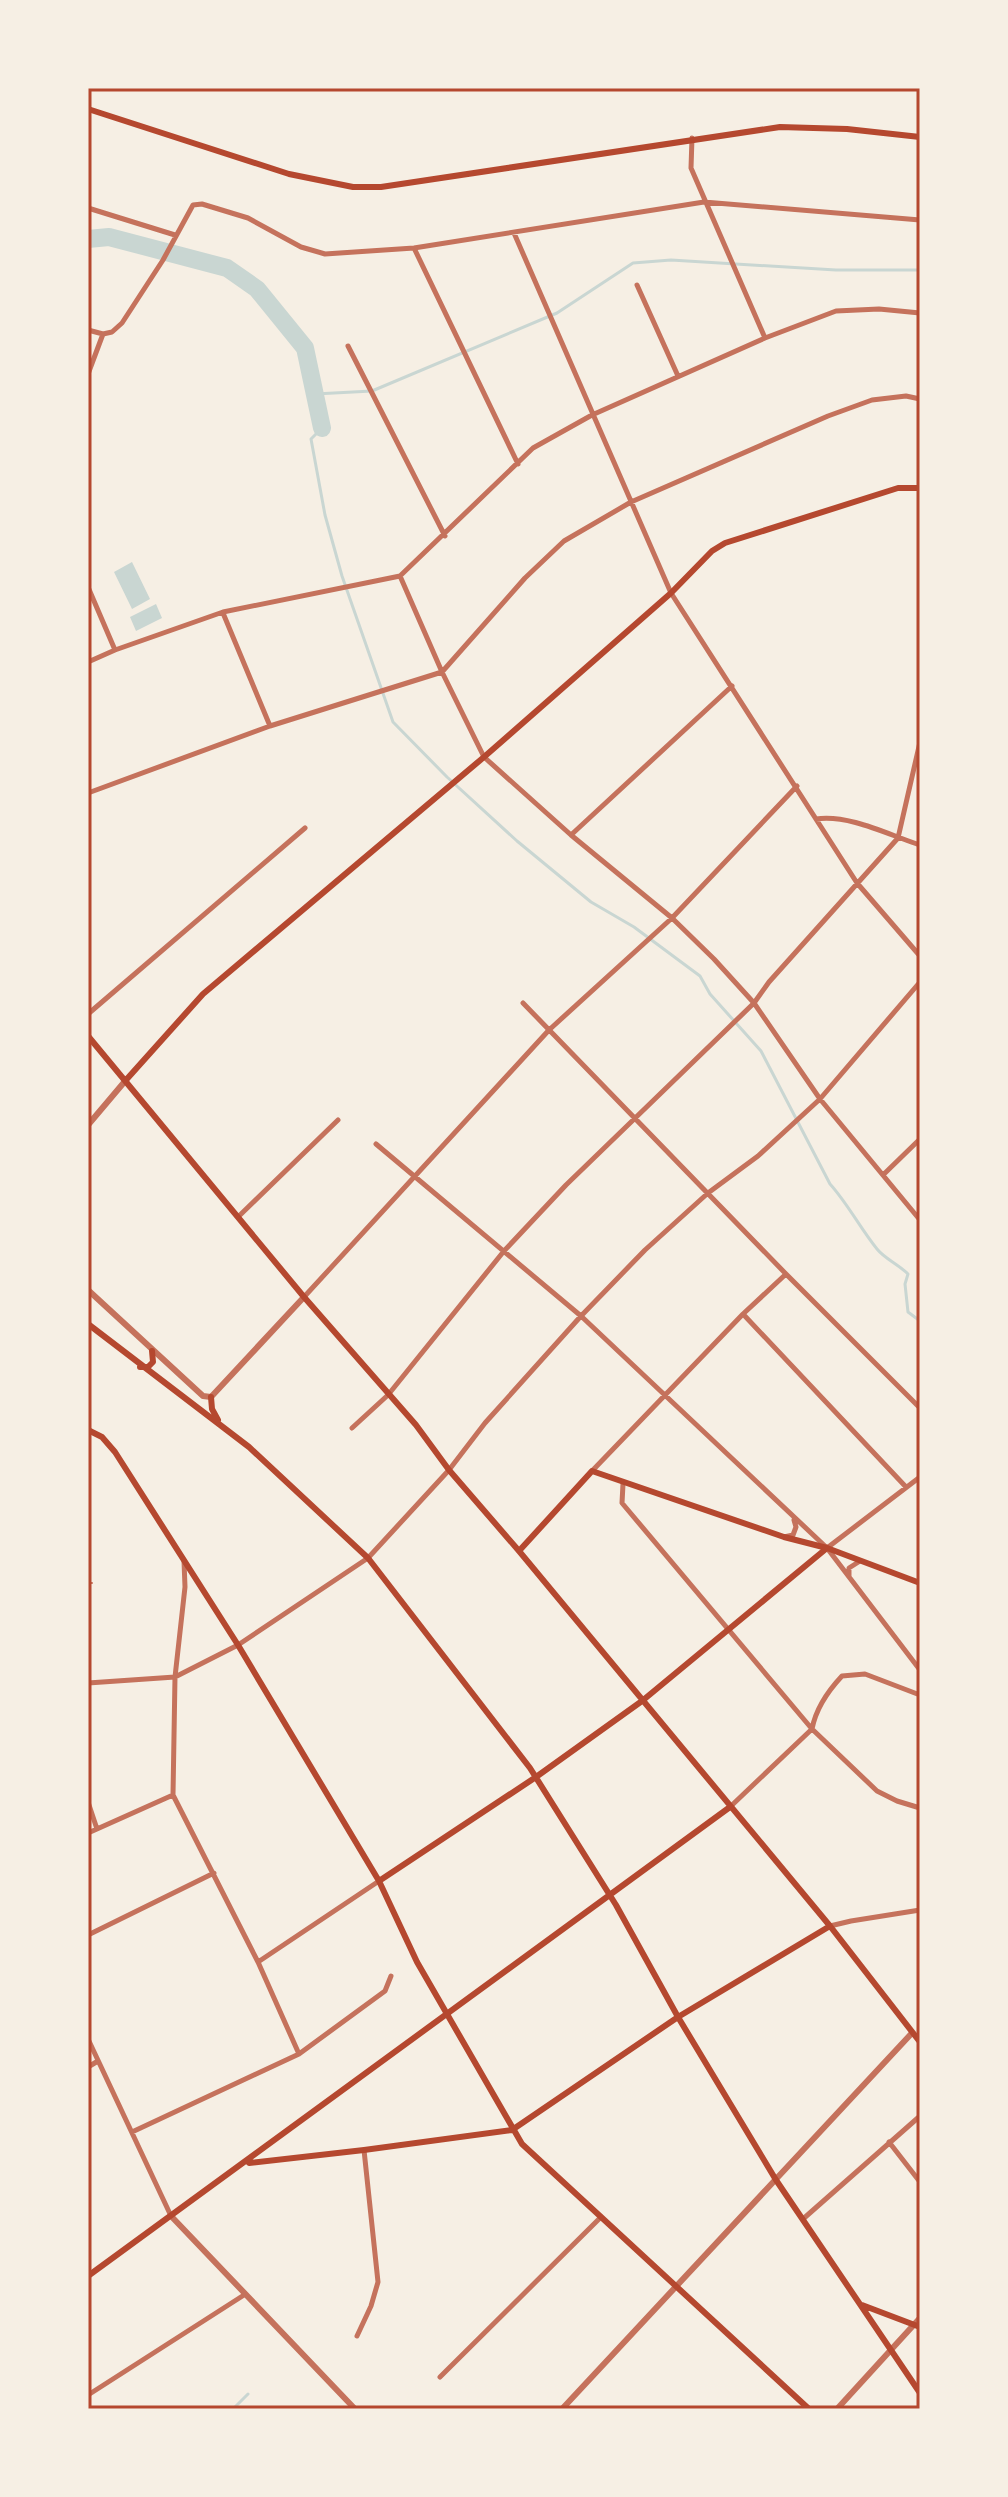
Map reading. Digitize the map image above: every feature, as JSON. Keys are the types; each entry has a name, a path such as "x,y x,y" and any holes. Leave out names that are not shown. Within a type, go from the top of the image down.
{"main road":[{"path":"88,109 289,174 353,187 381,187 780,127 847,129 920,137"},
{"path":"126,1080 203,994 484,757 671,593 712,551 725,543 898,488 920,488"},
{"path":"88,1036 304,1297 416,1425 449,1470 830,1926 920,2042"},
{"path":"88,1324 140,1367 220,1422 368,1558 536,1777 609,1894 678,2017 776,2180 920,2393"},
{"path":"140,1367 148,1367 153,1362 152,1351"},
{"path":"211,1397 212,1409 220,1422"},
{"path":"88,1430 102,1437 115,1452 238,1645 379,1881 417,1962 522,2144 809,2409"},
{"path":"519,1551 592,1471 784,1537 827,1548 920,1583"},
{"path":"379,1881 536,1777 642,1701 827,1548"},
{"path":"88,2276 730,1807"},
{"path":"246,2163 512,2130 678,2017 830,1926"},
{"path":"259,2153 265,2161"},
{"path":"862,2305 917,2326"}],"street":[{"path":"692,138 691,168 765,338"},
{"path":"88,330 103,334 112,332 122,323 163,260 193,205 202,204 248,218 301,247 325,254 414,248 704,202 920,220"},
{"path":"88,208 175,235"},
{"path":"514,233 671,593 857,883 920,956"},
{"path":"414,248 518,464"},
{"path":"637,285 678,376"},
{"path":"88,662 223,612 400,576 539,443 592,415 765,338 836,311 879,309 920,313"},
{"path":"88,374 103,334"},
{"path":"348,346 445,536"},
{"path":"88,793 270,726 442,672 525,578 564,541 631,502 857,405 906,396 920,399"},
{"path":"400,576 484,757 571,835 672,918 754,1003 820,1099 920,1220"},
{"path":"88,587 115,650"},
{"path":"223,612 270,726"},
{"path":"571,835 732,686"},
{"path":"352,1428 388,1395 504,1251 618,1133 754,1003 898,838 920,742"},
{"path":"88,1290 203,1396 211,1397 549,1030 672,918 797,786"},
{"path":"816,819 830,818 920,845"},
{"path":"88,1014 305,828"},
{"path":"88,1683 175,1677 238,1645 368,1558 449,1470 485,1423 581,1316 645,1250 708,1193 758,1156 820,1099 920,982"},
{"path":"523,1003 920,1408"},
{"path":"88,1125 126,1080"},
{"path":"239,1216 338,1120"},
{"path":"884,1174 920,1139"},
{"path":"376,1144 581,1316 827,1548 920,1670"},
{"path":"592,1471 743,1314 786,1274"},
{"path":"743,1314 906,1487"},
{"path":"827,1548 920,1477"},
{"path":"623,1484 622,1503 812,1729 877,1791 920,1808"},
{"path":"784,1537 793,1535 796,1527 794,1519"},
{"path":"183,1558 185,1587 175,1677 173,1795 258,1962 299,2054"},
{"path":"849,1577 849,1568 860,1561"},
{"path":"185,1587 190,1582 199,1582"},
{"path":"730,1807 812,1729 814,1717 828,1691 842,1676 865,1674 920,1695"},
{"path":"88,1833 173,1795"},
{"path":"88,1802 97,1829"},
{"path":"88,1935 214,1873"},
{"path":"258,1962 379,1881"},
{"path":"830,1926 920,1910"},
{"path":"132,2132 299,2054 385,1991 391,1976"},
{"path":"562,2409 912,2033 920,2030"},
{"path":"88,2039 171,2216 355,2409"},
{"path":"88,2067 98,2061"},
{"path":"803,2219 920,2116"},
{"path":"889,2142 920,2182"},
{"path":"357,2336 378,2282 364,2150"},
{"path":"440,2377 601,2217"},
{"path":"88,2395 244,2295"},
{"path":"837,2409 917,2326 920,2318"}],"shaded area":[{"path":"132,562 150,599 132,609 114,572"},
{"path":"156,604 162,618 136,631 130,617"}],"waterway":[{"path":"88,239 109,237 227,268 257,289 305,348 322,428"},
{"path":"315,394 372,391 557,313 633,263 671,260 836,270 920,270"},
{"path":"322,428 311,439 325,515 342,576 393,722 517,841 591,902 634,927 700,976 710,994 761,1051 830,1184 877,1249 908,1274 905,1284 908,1312 920,1321"},
{"path":"233,2409 248,2394"}]}
